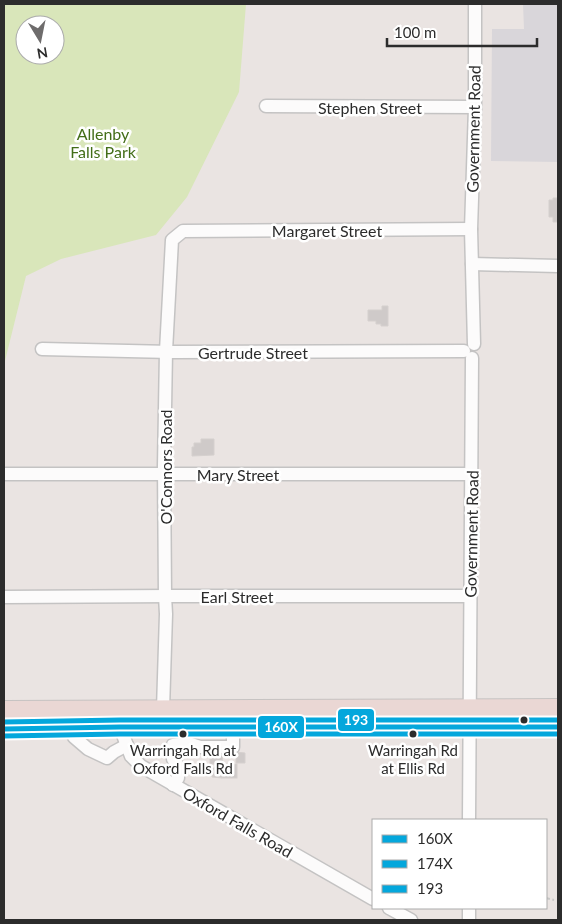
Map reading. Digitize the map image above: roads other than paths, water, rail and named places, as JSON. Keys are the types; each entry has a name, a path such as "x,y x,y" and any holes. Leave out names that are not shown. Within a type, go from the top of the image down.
{"highway":[{"path":"4,710 558,708"},
{"path":"4,729 558,727"}],"street":[{"name":"Government Road","path":"469,819 472,474 470,351 475,4"},
{"name":"Stephen Street","path":"266,106 474,107"},
{"name":"Margaret Street","path":"183,231 471,229"},
{"name":"O'Connors Road","path":"164,709 166,351 172,240 183,231"},
{"path":"472,264 558,266"},
{"name":"Gertrude Street","path":"42,349 171,352 470,351"},
{"name":"Mary Street","path":"4,474 472,474"},
{"name":"Earl Street","path":"4,597 470,596"},
{"path":"199,727 200,747"},
{"path":"173,785 178,778 178,766 173,759 173,745 188,743 200,747 232,747 233,727"},
{"path":"72,728 74,737 88,749 107,758 114,752 127,746"},
{"name":"Oxford Falls Road","path":"120,728 132,756 141,766 372,898"},
{"path":"391,909 411,920"}],"place":[{"name":"Warringah Rd at Oxford Falls Rd","path":"183,734"},
{"name":"Warringah Rd at Ellis Rd","path":"413,734"}],"park label":[{"name":"Allenby Falls Park","path":"103,142"}]}
